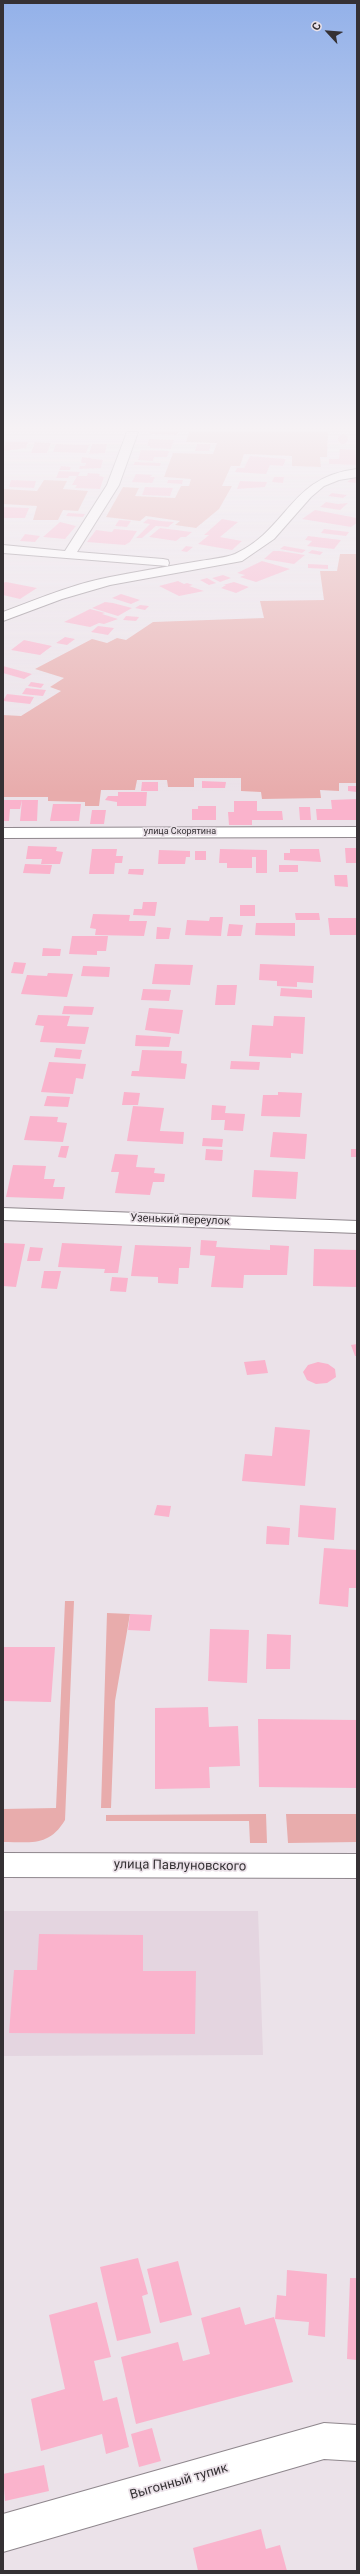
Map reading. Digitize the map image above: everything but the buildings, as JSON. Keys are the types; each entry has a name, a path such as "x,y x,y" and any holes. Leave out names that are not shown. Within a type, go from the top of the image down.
{"street":[{"path":"44,552 200,566"},
{"path":"3,617 57,596 89,586 136,575 224,562 249,552"},
{"name":"улица Скорятина","path":"3,833 357,832"},
{"name":"Узенький переулок","path":"3,1214 357,1227"},
{"name":"улица Павлуновского","path":"3,1865 357,1866"},
{"name":"Выгонный тупик","path":"3,2533 324,2441 357,2443"}],"shaded area":[{"path":"340,554 357,554 357,783 339,783 339,791 320,790 321,798 262,799 261,792 241,791 241,778 194,778 194,787 168,787 167,780 137,780 135,790 101,790 99,806 85,806 85,802 48,801 48,797 3,797 3,715 21,716 61,691 50,687 64,678 35,669 92,639 107,643 117,638 126,640 153,622 264,618 260,601 324,600 320,571 337,571"},
{"path":"65,1601 74,1601 65,1820 59,1829 45,1839 30,1842 3,1842 3,1809 56,1808"},
{"path":"107,1613 130,1614 115,1701 111,1808 101,1808"},
{"path":"266,1814 267,1843 250,1843 249,1821 106,1821 106,1815"},
{"path":"286,1814 357,1814 357,1842 288,1843"},
{"path":"3,1911 258,1911 263,2055 3,2056"}]}
